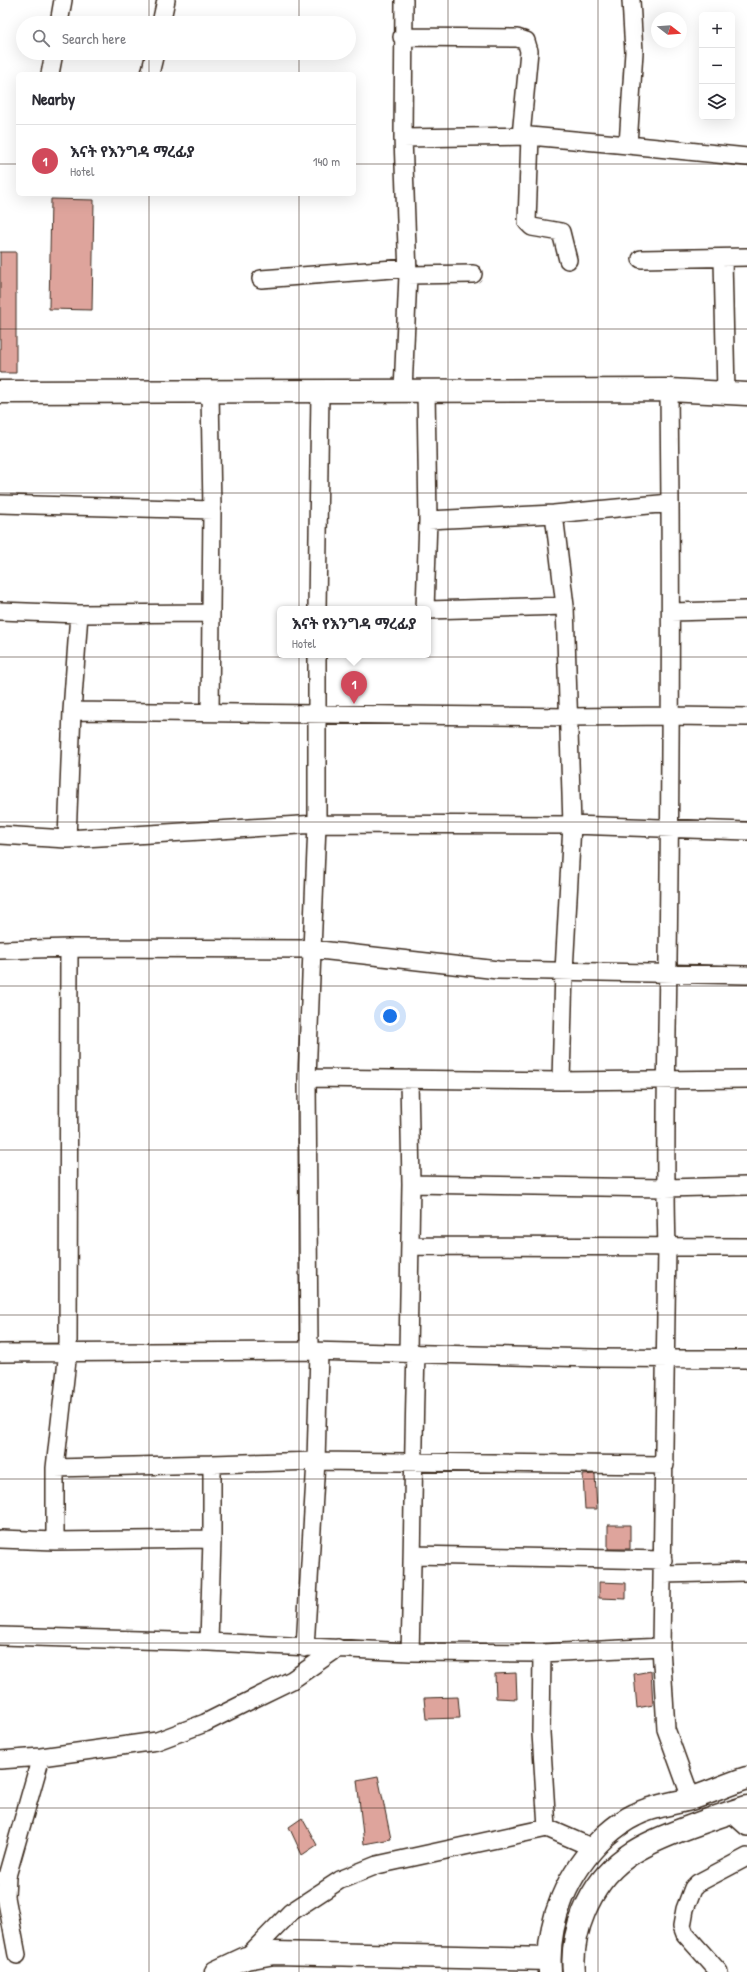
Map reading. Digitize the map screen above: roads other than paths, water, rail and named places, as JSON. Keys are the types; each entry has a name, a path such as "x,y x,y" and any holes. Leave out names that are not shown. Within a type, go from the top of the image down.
{"main road":[{"path":"0,392 669,390 747,394"},
{"path":"216,1972 246,1958 274,1953 550,1966 551,1940 557,1911 566,1888 592,1848 614,1829 634,1815 651,1808 691,1798 747,1778"},
{"path":"574,1972 575,1941 580,1922 588,1901 611,1870 628,1855 651,1841 738,1809"}],"street":[{"path":"60,16 63,0"},
{"path":"163,16 166,0"},
{"path":"403,391 408,271 403,138 402,37 404,0"},
{"path":"628,145 634,52 631,0"},
{"path":"402,37 517,38 526,41 529,51 526,136 527,222 532,227 561,232 568,260"},
{"path":"50,72 53,60"},
{"path":"150,72 153,60"},
{"path":"403,138 526,136 747,157"},
{"path":"641,259 723,259 747,257"},
{"path":"723,259 726,393"},
{"path":"261,279 408,271 473,274"},
{"path":"669,390 671,716 666,1079 665,1188 667,1247 662,1647 666,1729 691,1798"},
{"path":"425,606 428,520 426,391"},
{"path":"210,392 212,510 210,712"},
{"path":"317,606 320,392"},
{"path":"428,520 554,514 670,503"},
{"path":"0,504 212,510"},
{"path":"554,514 565,606 572,825 564,971 561,1081"},
{"path":"431,610 565,606"},
{"path":"671,612 747,610"},
{"path":"0,611 79,614 210,612"},
{"path":"67,839 72,711 79,614"},
{"path":"305,1648 316,1462 307,1078 311,949 318,824 317,658"},
{"path":"72,711 569,717 747,717"},
{"path":"0,835 67,839 318,824 572,825 747,831"},
{"path":"55,1541 55,1468 68,1352 69,948"},
{"path":"0,950 69,948 311,949 498,970 747,975"},
{"path":"307,1078 561,1081 747,1079"},
{"path":"409,1079 413,1463 413,1555 410,1652"},
{"path":"411,1184 665,1188 747,1186"},
{"path":"410,1246 747,1247"},
{"path":"0,1353 412,1352 747,1359"},
{"path":"55,1468 316,1462 665,1465"},
{"path":"209,1642 212,1539 212,1464"},
{"path":"0,1539 55,1541 212,1539"},
{"path":"413,1555 747,1572"},
{"path":"0,1636 209,1642 305,1648 338,1648 410,1652 542,1652 662,1647"},
{"path":"0,1760 41,1757 117,1747 164,1738 205,1722 285,1683 338,1648"},
{"path":"542,1652 541,1733 547,1828"},
{"path":"17,1955 6,1897 7,1876 41,1757"},
{"path":"738,1809 747,1827"},
{"path":"246,1958 291,1912 340,1880 377,1865 547,1828 592,1848"},
{"path":"719,1972 684,1934 682,1926 685,1909 693,1888 698,1883 747,1857"}],"place":[{"name":"እናት የእንግዳ ማረፊያ","path":"354,704"}]}
